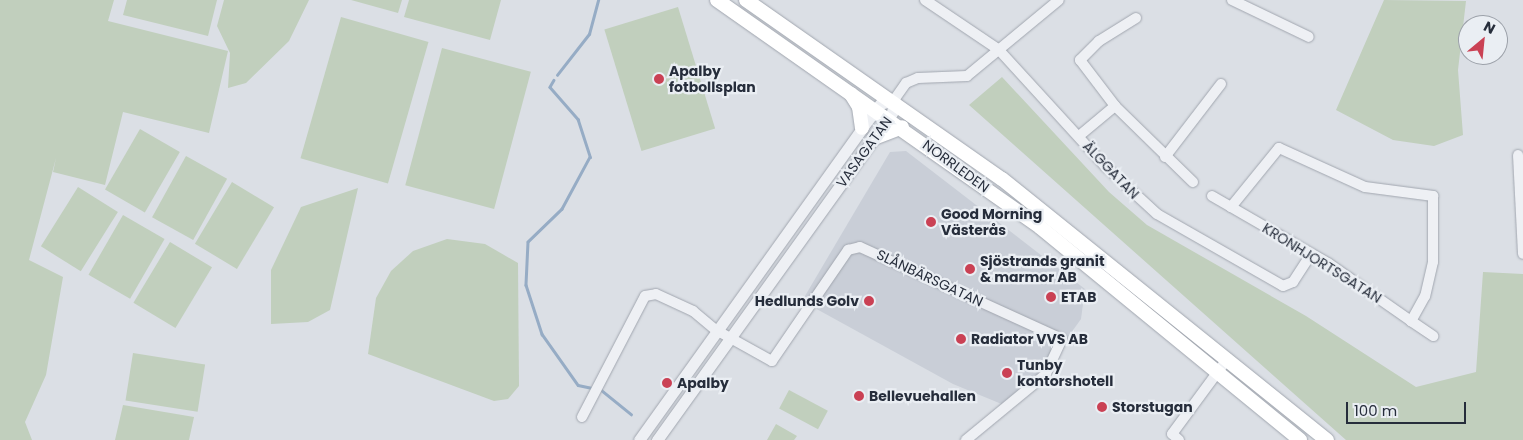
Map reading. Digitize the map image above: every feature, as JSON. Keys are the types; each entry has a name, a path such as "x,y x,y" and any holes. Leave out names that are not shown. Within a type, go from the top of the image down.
{"main road":[{"name":"NORRLEDEN","path":"717,0 877,108 1040,227 1219,370 1300,440"},
{"name":"NORRLEDEN","path":"746,0 894,100 1078,237 1327,440"},
{"path":"846,87 859,107 862,128"},
{"path":"874,138 902,127"}],"street":[{"name":"ÄLGGATAN","path":"925,0 999,50 1079,136 1157,214 1283,286 1293,282 1311,254"},
{"path":"1232,0 1309,37"},
{"path":"894,100 906,83 918,78 967,76 1055,1"},
{"path":"1136,18 1081,56 1115,106 1165,157 1193,182"},
{"path":"1165,157 1221,84"},
{"name":"VASAGATAN","path":"639,440 716,330 877,108 894,100"},
{"name":"VASAGATAN","path":"657,440 889,117 894,100"},
{"path":"1079,136 1115,106"},
{"path":"1232,207 1279,148 1365,187 1433,196 1433,262 1425,296 1411,321"},
{"path":"1518,155 1523,254"},
{"name":"KRONHJORTSGATAN","path":"1212,196 1311,254 1433,336"},
{"name":"SLÅNBÄRSGATAN","path":"716,330 772,361 848,250 860,247 1062,339 1046,374 966,440"},
{"path":"582,417 645,296 656,294 693,310 716,330"},
{"path":"1179,440 1172,434 1228,358"}],"shaded area":[{"path":"906,151 1085,289 1081,319 1043,372 1004,405 953,384 802,301 890,152"}],"green space":[{"path":"0,0 114,0 108,21 228,51 209,133 123,112 105,185 53,172 56,158 29,260 63,277 46,375 25,422 32,440 0,440"},
{"path":"127,0 217,0 208,36 123,15"},
{"path":"224,0 309,0 289,41 246,83 228,88 230,53 217,26"},
{"path":"351,0 402,0 398,13"},
{"path":"409,0 501,0 490,40 404,17"},
{"path":"1384,0 1466,1 1464,15 1458,15 1458,70 1463,135 1434,146 1393,140 1336,110"},
{"name":"Apalby fotbollsplan","path":"678,7 715,128 641,151 604,30"},
{"path":"341,17 428,42 388,183 300,158"},
{"path":"442,48 531,72 494,209 405,185"},
{"path":"1002,77 1109,192 1147,225 1306,316 1416,387 1476,372 1483,272 1523,274 1523,440 1346,440 969,105"},
{"path":"140,129 180,152 145,213 105,190"},
{"path":"186,156 227,179 193,240 152,217"},
{"path":"232,182 274,207 237,269 195,244"},
{"path":"78,187 118,212 81,271 41,246"},
{"path":"358,188 330,310 308,322 271,324 271,270 301,207"},
{"path":"123,215 165,239 130,299 89,275"},
{"path":"447,239 485,244 518,263 519,386 508,399 494,401 368,354 376,298 391,271 413,251"},
{"path":"170,242 212,267 175,328 133,303"},
{"path":"133,353 205,364 198,412 125,400"},
{"path":"789,390 828,411 818,429 779,409"},
{"path":"123,405 194,417 189,440 115,440"},
{"path":"776,424 797,436 794,440 767,440"}],"waterway":[{"path":"557,75 589,34 598,0"},
{"path":"554,80 550,87 578,119 590,157 562,209 528,242 526,285 542,334 578,385 592,388"},
{"path":"600,389 631,414"}],"place":[{"name":"Apalby fotbollsplan","path":"659,79"},
{"name":"Good Morning Västerås","path":"931,222"},
{"name":"Sjöstrands granit & marmor AB","path":"970,269"},
{"name":"ETAB","path":"1051,297"},
{"name":"Hedlunds Golv","path":"869,301"},
{"name":"Radiator VVS AB","path":"961,339"},
{"name":"Tunby kontorshotell","path":"1007,373"},
{"name":"Apalby","path":"667,383"},
{"name":"Bellevuehallen","path":"859,396"},
{"name":"Storstugan","path":"1102,407"}]}
